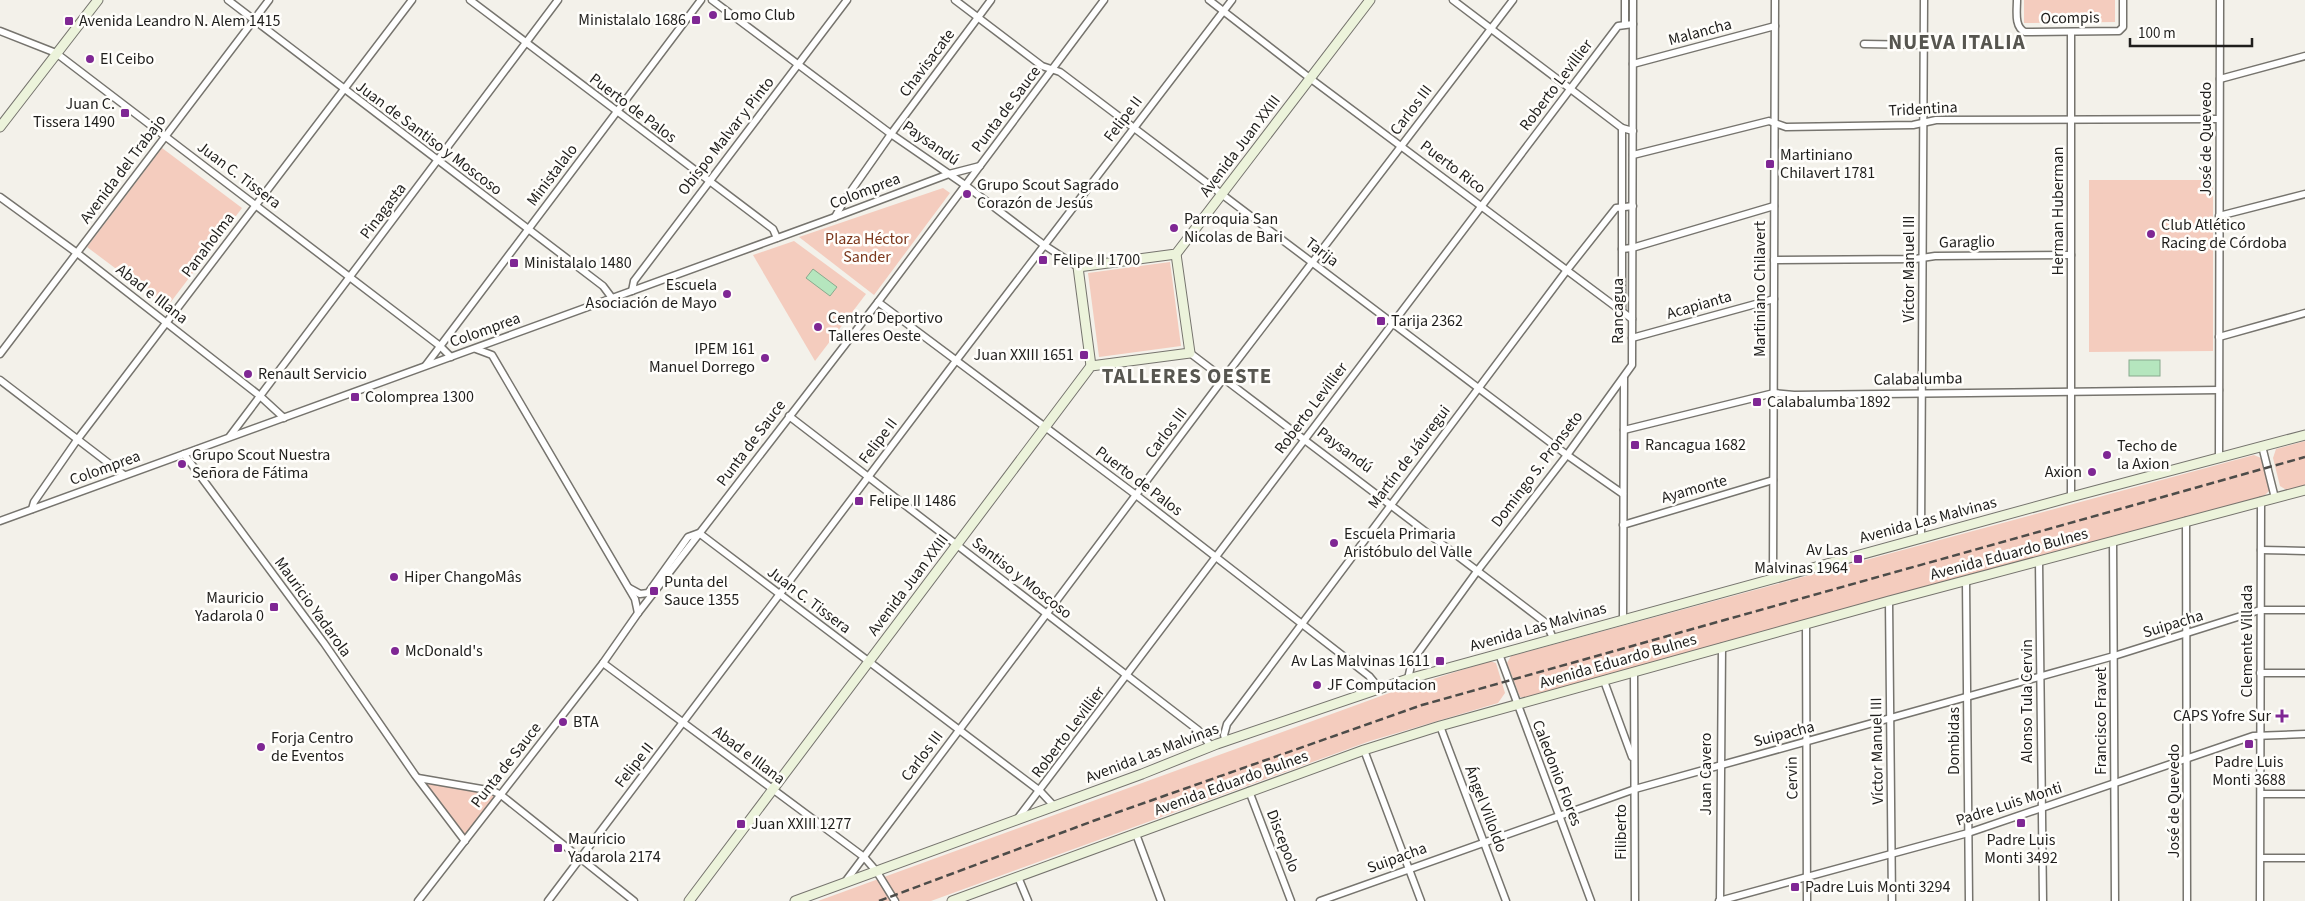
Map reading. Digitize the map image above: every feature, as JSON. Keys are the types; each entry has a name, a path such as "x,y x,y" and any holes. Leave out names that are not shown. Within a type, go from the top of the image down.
{"main road":[{"path":"0,127 98,0"},
{"name":"Avenida Juan XXIII","path":"1176,254 1370,0"},
{"path":"1176,254 1190,353 1091,366 1078,267 1176,254"},
{"name":"Avenida Juan XXIII","path":"688,901 1091,366"},
{"name":"Avenida Las Malvinas","path":"795,901 1211,746 1408,679 2070,496 2305,435"},
{"name":"Avenida Eduardo Bulnes","path":"952,901 1249,791 1364,750 1440,726 1889,601 2305,490"}],"street":[{"name":"Juan de Santiso y Moscoso","path":"228,0 603,286 612,298"},
{"name":"Avenida del Trabajo","path":"0,354 269,0"},
{"name":"Panaholma","path":"32,509 34,502 77,440 412,0"},
{"name":"Puerto de Palos","path":"470,0 773,230 777,238"},
{"name":"Pinagasta","path":"229,438 558,0"},
{"name":"Ministalalo","path":"425,366 701,0"},
{"name":"Paysandú","path":"712,0 891,134 965,185 1044,245 1078,267"},
{"name":"Obispo Malvar y Pinto","path":"632,291 634,281 847,0"},
{"name":"Tarija","path":"955,0 1042,66 1060,72 1132,128 1480,387 1567,455 1623,494"},
{"name":"Chavisacate","path":"836,217 844,201 891,134 991,0"},
{"name":"Punta de Sauce","path":"418,901 603,663 638,613 878,302 1104,0"},
{"name":"Puerto Rico","path":"1209,0 1632,319"},
{"name":"Felipe II","path":"548,901 1132,128 1232,0"},
{"path":"1453,0 1622,128 1633,131"},
{"name":"Carlos III","path":"844,884 1223,379 1513,0"},
{"path":"1625,0 1625,24 1633,24"},
{"name":"Rancagua","path":"1622,619 1624,377 1632,365 1633,0"},
{"name":"Martiniano Chilavert","path":"1773,578 1775,0"},
{"name":"Víctor Manuel III","path":"1921,537 1924,0"},
{"name":"Ocompis","path":"2017,0 2017,23 2020,29 2026,32 2122,30 2123,0"},
{"name":"José de Quevedo","path":"2218,458 2220,0"},
{"name":"Roberto Levillier","path":"1017,819 1570,88 1618,26 1625,24"},
{"name":"Malancha","path":"1633,64 1775,26"},
{"name":"Juan C. Tissera","path":"0,31 56,53 440,346 451,357"},
{"name":"Herman Huberman","path":"2070,496 2072,390 2071,32"},
{"path":"1864,44 1924,45"},
{"path":"2220,79 2305,56"},
{"name":"Tridentina","path":"1633,155 1763,122 1775,122 1786,126 1913,125 1936,120 2219,119"},
{"name":"Rancagua","path":"1622,128 1622,312"},
{"name":"Colomprea","path":"0,521 836,217 949,174 980,166"},
{"path":"2219,216 2305,194"},
{"name":"Abad e Illana","path":"0,197 77,253 166,322 260,396 284,418"},
{"path":"1622,206 1632,206"},
{"name":"Martín de Jáuregui","path":"1226,741 1224,735 1227,724 1301,624 1567,270 1616,208 1622,206"},
{"path":"1622,249 1632,248 1774,206"},
{"name":"Garaglio","path":"1774,260 2072,255"},
{"name":"Acapianta","path":"1632,338 1774,299"},
{"name":"Puerto de Palos","path":"878,302 955,362 1045,427 1216,557 1369,676 1380,688"},
{"path":"2219,337 2305,313"},
{"path":"492,355 494,347 500,339"},
{"path":"473,349 481,349 492,355 629,588 635,599 638,613"},
{"name":"Paysandú","path":"1190,353 1306,438 1546,623 1553,638"},
{"name":"Domingo S. Pronseto","path":"1408,679 1412,661 1478,570 1567,455 1624,377"},
{"path":"0,380 124,476"},
{"name":"Calabalumba","path":"1624,430 1774,393 2218,390"},
{"name":"Santiso y Moscoso","path":"789,416 1198,730 1211,746"},
{"path":"2262,446 2275,498"},
{"name":"Mauricio Yadarola","path":"184,454 324,642 418,778 465,841"},
{"name":"Ayamonte","path":"1623,524 1773,480"},
{"name":"Clemente Villada","path":"2260,901 2261,501"},
{"name":"José de Quevedo","path":"2186,521 2187,901"},
{"name":"Juan C. Tissera","path":"699,533 1040,791 1054,806"},
{"path":"629,588 640,594 648,593 688,537 699,533"},
{"name":"Francisco Fravet","path":"2113,541 2115,901"},
{"path":"2261,550 2305,551"},
{"name":"Alonso Tula Cervin","path":"2039,561 2043,901"},
{"name":"Dombidas","path":"1966,581 1969,901"},
{"name":"Víctor Manuel III","path":"1889,601 1892,901"},
{"name":"Suipacha","path":"1320,901 1484,841 1635,789 2114,656 2260,610 2305,610"},
{"name":"Cervin","path":"1806,625 1807,901"},
{"name":"Juan Cavero","path":"1720,901 1722,648"},
{"name":"Caledonio Flores","path":"1498,654 1591,901"},
{"name":"Abad e Illana","path":"603,663 864,857 877,872 895,901"},
{"name":"Filiberto","path":"1634,672 1634,901"},
{"path":"2260,673 2305,673"},
{"name":"Filiberto","path":"1604,681 1634,762"},
{"name":"Ángel Villoldo","path":"1440,726 1506,901"},
{"name":"Padre Luis Monti","path":"1720,901 1968,833 2261,734 2305,734"},
{"path":"1364,750 1421,901"},
{"path":"418,778 493,791 501,795 634,901"},
{"name":"Discepolo","path":"1249,791 1291,901"},
{"path":"2261,794 2305,794"},
{"path":"1136,834 1161,901"},
{"path":"2261,858 2305,858"},
{"path":"1018,877 1028,901"}],"green space":[{"path":"2024,0 2115,0 2115,22 2024,23"},
{"path":"162,148 242,208 167,307 87,247"},
{"name":"Club Atlético Racing de Córdoba","path":"2089,180 2213,180 2213,351 2089,352"},
{"name":"Plaza Héctor Sander","path":"943,188 950,193 874,295 799,237"},
{"name":"Centro Deportivo Talleres Oeste","path":"794,241 866,294 815,361 753,255"},
{"path":"1170,262 1181,346 1099,357 1088,273"},
{"path":"2305,441 2305,486 2288,491 2280,486 2273,458 2276,449"},
{"path":"2254,455 2261,458 2270,490 2261,499 1528,697 1520,697 1507,663 1511,656"},
{"path":"1490,661 1496,663 1505,693 1498,703 1370,741 931,901 818,901 1392,692"},
{"path":"418,778 501,795 465,841"}],"shaded area":[{"path":"813,269 837,287 830,296 806,278"},
{"path":"2129,360 2160,360 2160,376 2129,376"}],"railway":[{"path":"879,901 1093,821 1422,705 2305,457"}],"place":[{"name":"Lomo Club","path":"713,15"},
{"name":"Ministalalo 1686","path":"696,20"},
{"name":"Avenida Leandro N. Alem 1415","path":"69,21"},
{"name":"El Ceibo","path":"90,59"},
{"name":"Juan C. Tissera 1490","path":"125,113"},
{"name":"Martiniano Chilavert 1781","path":"1770,164"},
{"name":"Grupo Scout Sagrado Corazón de Jesús","path":"967,194"},
{"name":"Parroquia San Nicolas de Bari","path":"1174,228"},
{"name":"Club Atlético Racing de Córdoba","path":"2151,234"},
{"name":"Felipe II 1700","path":"1043,260"},
{"name":"Ministalalo 1480","path":"514,263"},
{"name":"Escuela Asociación de Mayo","path":"727,294"},
{"name":"Tarija 2362","path":"1381,321"},
{"name":"Centro Deportivo Talleres Oeste","path":"818,327"},
{"name":"Juan XXIII 1651","path":"1084,355"},
{"name":"IPEM 161 Manuel Dorrego","path":"765,358"},
{"name":"Renault Servicio","path":"248,374"},
{"name":"Colomprea 1300","path":"355,397"},
{"name":"Calabalumba 1892","path":"1757,402"},
{"name":"Rancagua 1682","path":"1635,445"},
{"name":"Techo de la Axion","path":"2107,455"},
{"name":"Grupo Scout Nuestra Señora de Fátima","path":"182,464"},
{"name":"Axion","path":"2092,472"},
{"name":"Felipe II 1486","path":"859,501"},
{"name":"Escuela Primaria Aristóbulo del Valle","path":"1334,543"},
{"name":"Av Las Malvinas 1964","path":"1858,559"},
{"name":"Hiper ChangoMâs","path":"394,577"},
{"name":"Punta del Sauce 1355","path":"654,591"},
{"name":"Mauricio Yadarola 0","path":"274,607"},
{"name":"McDonald's","path":"395,651"},
{"name":"Av Las Malvinas 1611","path":"1440,661"},
{"name":"JF Computacion","path":"1317,685"},
{"name":"CAPS Yofre Sur","path":"2282,716"},
{"name":"BTA","path":"563,722"},
{"name":"Padre Luis Monti 3688","path":"2249,744"},
{"name":"Forja Centro de Eventos","path":"261,747"},
{"name":"Padre Luis Monti 3492","path":"2021,823"},
{"name":"Juan XXIII 1277","path":"741,824"},
{"name":"Mauricio Yadarola 2174","path":"558,848"},
{"name":"Padre Luis Monti 3294","path":"1795,887"}],"district":[{"name":"NUEVA ITALIA","path":"1957,42"},
{"name":"TALLERES OESTE","path":"1187,376"}]}
